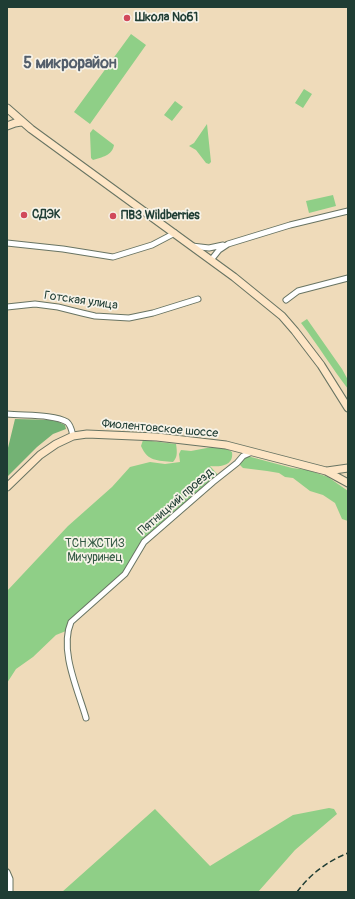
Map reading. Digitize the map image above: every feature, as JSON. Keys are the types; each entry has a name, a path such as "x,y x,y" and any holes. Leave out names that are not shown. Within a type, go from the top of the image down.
{"main road":[{"path":"7,108 22,122 211,260 282,316 321,365 348,408"},
{"path":"8,126 15,115"},
{"path":"8,126 22,122"},
{"name":"Фиолентовское шоссе","path":"7,487 40,455 56,444 73,436 86,434 157,437 226,445 326,471 348,483"},
{"name":"Фиолентовское шоссе","path":"326,471 348,468"}],"street":[{"path":"192,246 209,248 228,244 290,225 348,211"},
{"path":"7,243 63,249 113,257 152,245 174,233"},
{"path":"211,260 219,250 228,244"},
{"path":"286,300 298,291 348,278"},
{"name":"Готская улица","path":"7,307 35,304 58,307 96,316 129,318 153,313 198,299"},
{"path":"7,414 54,418 68,423 73,436"},
{"name":"Пятницкий проезд","path":"86,718 69,663 67,632 71,622 125,574 144,542 237,463 243,456 253,451"},
{"path":"7,872 10,878 10,892"}],"green space":[{"path":"131,34 146,45 90,124 74,112"},
{"path":"304,89 312,94 303,108 295,103"},
{"path":"175,101 183,107 172,121 164,115"},
{"path":"207,124 211,162 209,164 206,163 196,150 189,146 194,143"},
{"path":"93,129 114,145 109,154 93,160 91,158 90,133"},
{"path":"333,195 336,206 309,213 306,201"},
{"path":"307,319 342,369 348,380 348,389 301,323"},
{"path":"15,419 54,420 65,425 66,429 53,434 37,447 7,477 7,452"},
{"path":"143,440 176,444 177,454 175,460 173,462 150,458 141,446"},
{"name":"ТСН ЖСТИЗ Мичуринец","path":"212,447 227,449 232,452 232,457 229,463 222,466 210,466 218,475 142,542 124,573 66,631 56,635 33,657 16,669 7,683 7,591 68,526 112,487 130,467 150,462 165,464 180,462 179,454 181,450 191,451"},
{"path":"246,457 292,468 308,470 328,477 348,491 348,521 342,519 335,503 323,495 310,491 293,478 285,477 279,473 243,468 240,465 241,460"},
{"path":"329,808 334,809 337,814 295,850 258,892 62,892 155,809 210,866 293,815"}],"railway":[{"path":"297,892 302,885 320,869 333,860 348,853"}],"place":[{"name":"Школа №61","path":"127,18"},
{"name":"СДЭК","path":"24,215"},
{"name":"ПВЗ Wildberries","path":"113,216"}],"district":[{"name":"5 микрорайон","path":"70,64"}]}
